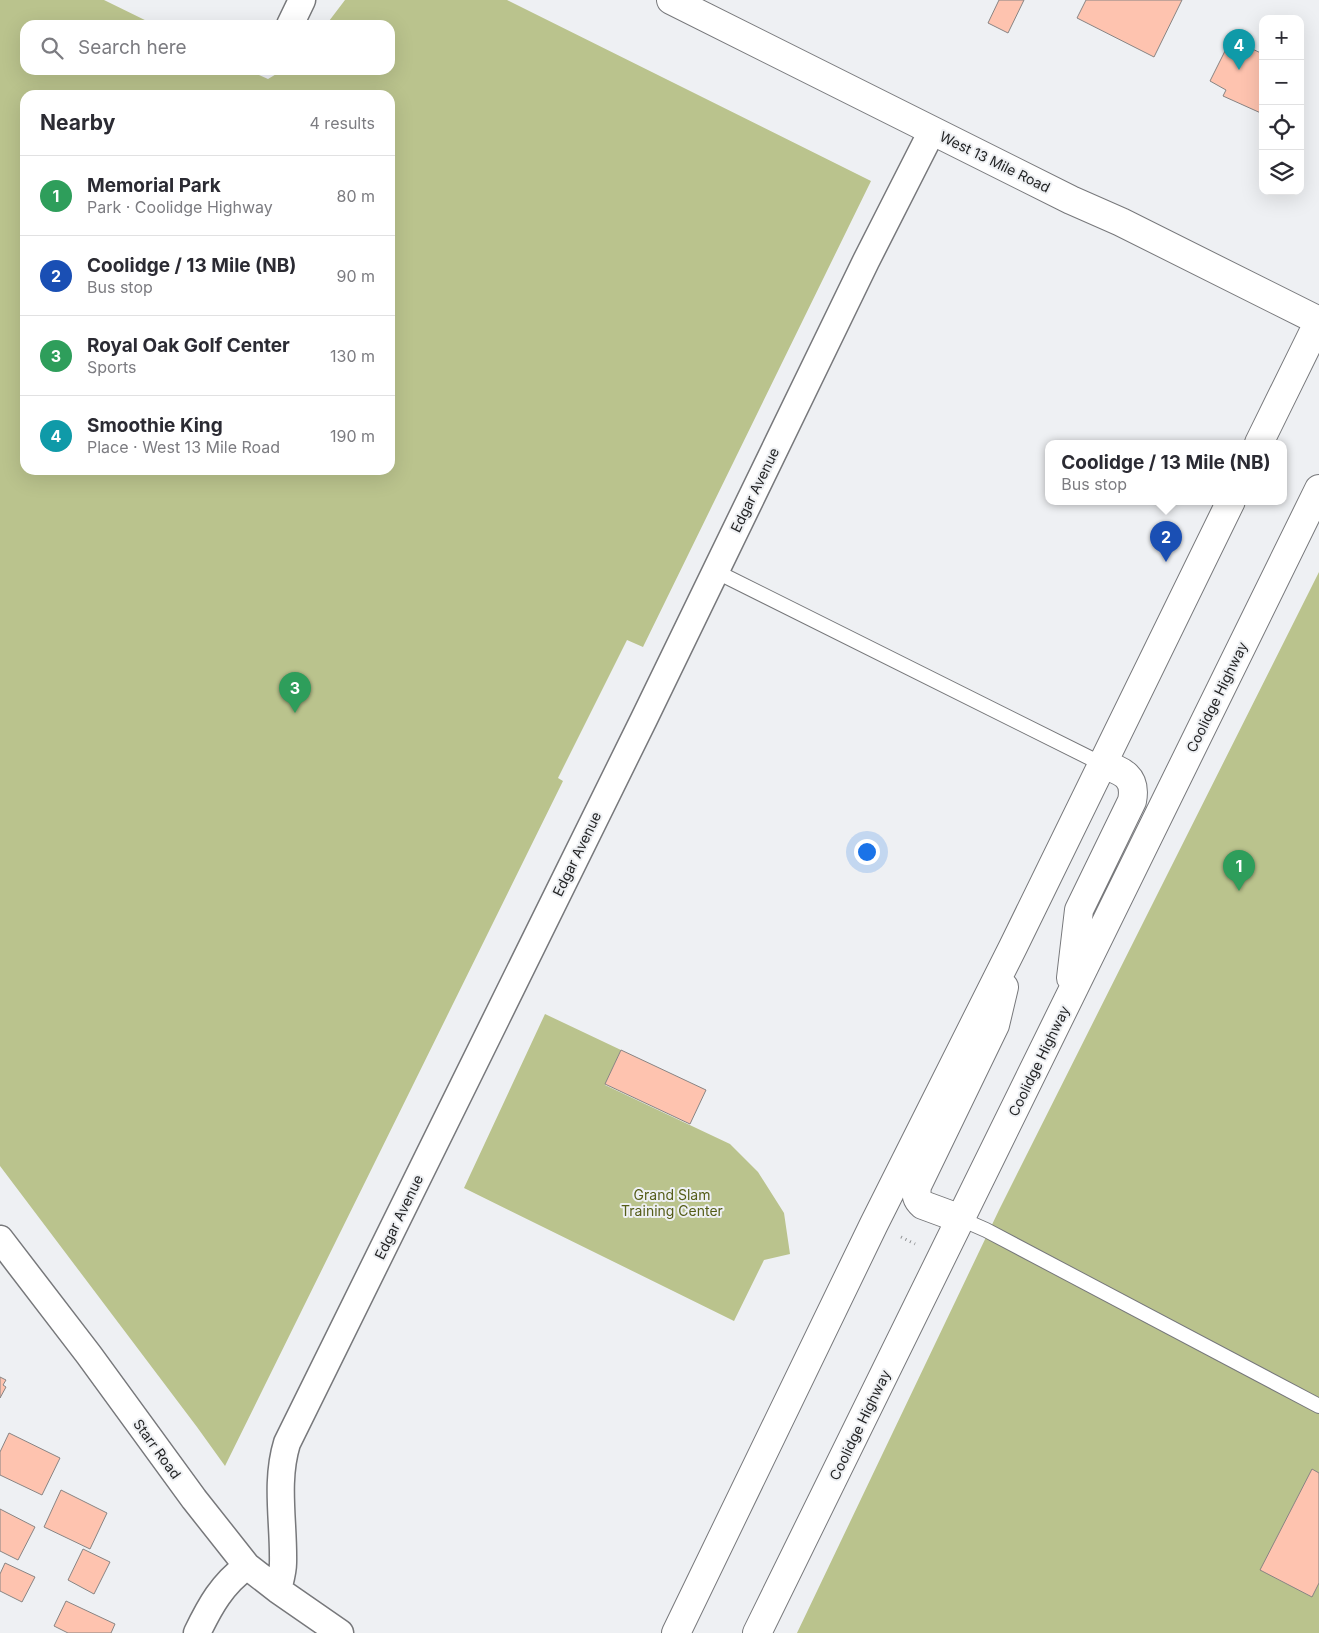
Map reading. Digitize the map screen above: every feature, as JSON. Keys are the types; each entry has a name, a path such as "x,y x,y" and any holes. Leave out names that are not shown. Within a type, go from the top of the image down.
{"main road":[{"name":"West 13 Mile Road","path":"672,0 932,131 1121,222 1319,321"},
{"path":"1260,440 1319,321"},
{"name":"Coolidge Highway","path":"757,1633 1319,489"},
{"path":"676,1633 874,1224 1013,947 1229,505"},
{"path":"1069,1000 1080,910 1132,801 1134,792 1132,783 1127,775 1115,768 1102,764"},
{"path":"961,1219 923,1206 918,1201 916,1195 917,1186 995,1025 1013,947"}],"street":[{"path":"292,20 302,0"},
{"name":"Edgar Avenue","path":"278,1590 283,1565 281,1476 283,1456 287,1443 866,261 932,131"},
{"name":"Starr Road","path":"0,1239 89,1355 194,1499 247,1566 340,1633"},
{"path":"197,1633 217,1596 232,1576 247,1566"}],"lane":[{"path":"715,571 1102,764"},
{"path":"961,1219 986,1230 1319,1406"}],"path":[{"path":"898,1235 916,1244"}],"green space":[{"path":"0,0 104,0 145,20 20,20 20,75 259,75 268,79 275,75 395,75 395,20 330,20 345,0 507,0 871,181 643,647 627,640 558,778 563,781 225,1466 0,1166"},
{"path":"1319,572 1319,1633 797,1633 999,1210"},
{"name":"Grand Slam Training Center","path":"545,1014 621,1050 605,1085 730,1144 758,1172 784,1213 790,1254 764,1260 734,1321 464,1188"}],"building":[{"path":"999,0 1024,0 1008,33 988,23"},
{"path":"1086,0 1182,0 1154,57 1077,18"},
{"path":"1248,47 1259,52 1259,112 1223,96 1226,90 1210,81 1225,51 1242,59"},
{"path":"621,1050 706,1090 690,1124 605,1084"},
{"path":"0,1377 6,1380 3,1385 6,1387 0,1398"},
{"path":"9,1433 60,1458 42,1495 0,1475 0,1452"},
{"path":"1312,1469 1319,1473 1319,1583 1312,1597 1260,1570"},
{"path":"61,1490 107,1513 90,1549 44,1527"},
{"path":"0,1509 35,1527 18,1560 0,1551"},
{"path":"83,1549 110,1562 94,1594 68,1580"},
{"path":"5,1563 35,1577 22,1602 0,1591 0,1574"},
{"path":"66,1601 115,1624 111,1633 68,1633 54,1626"}],"place":[{"name":"Smoothie King","path":"1239,70"},
{"name":"Coolidge / 13 Mile (NB)","path":"1166,562"},
{"name":"Royal Oak Golf Center","path":"295,713"},
{"name":"Memorial Park","path":"1239,891"}]}
